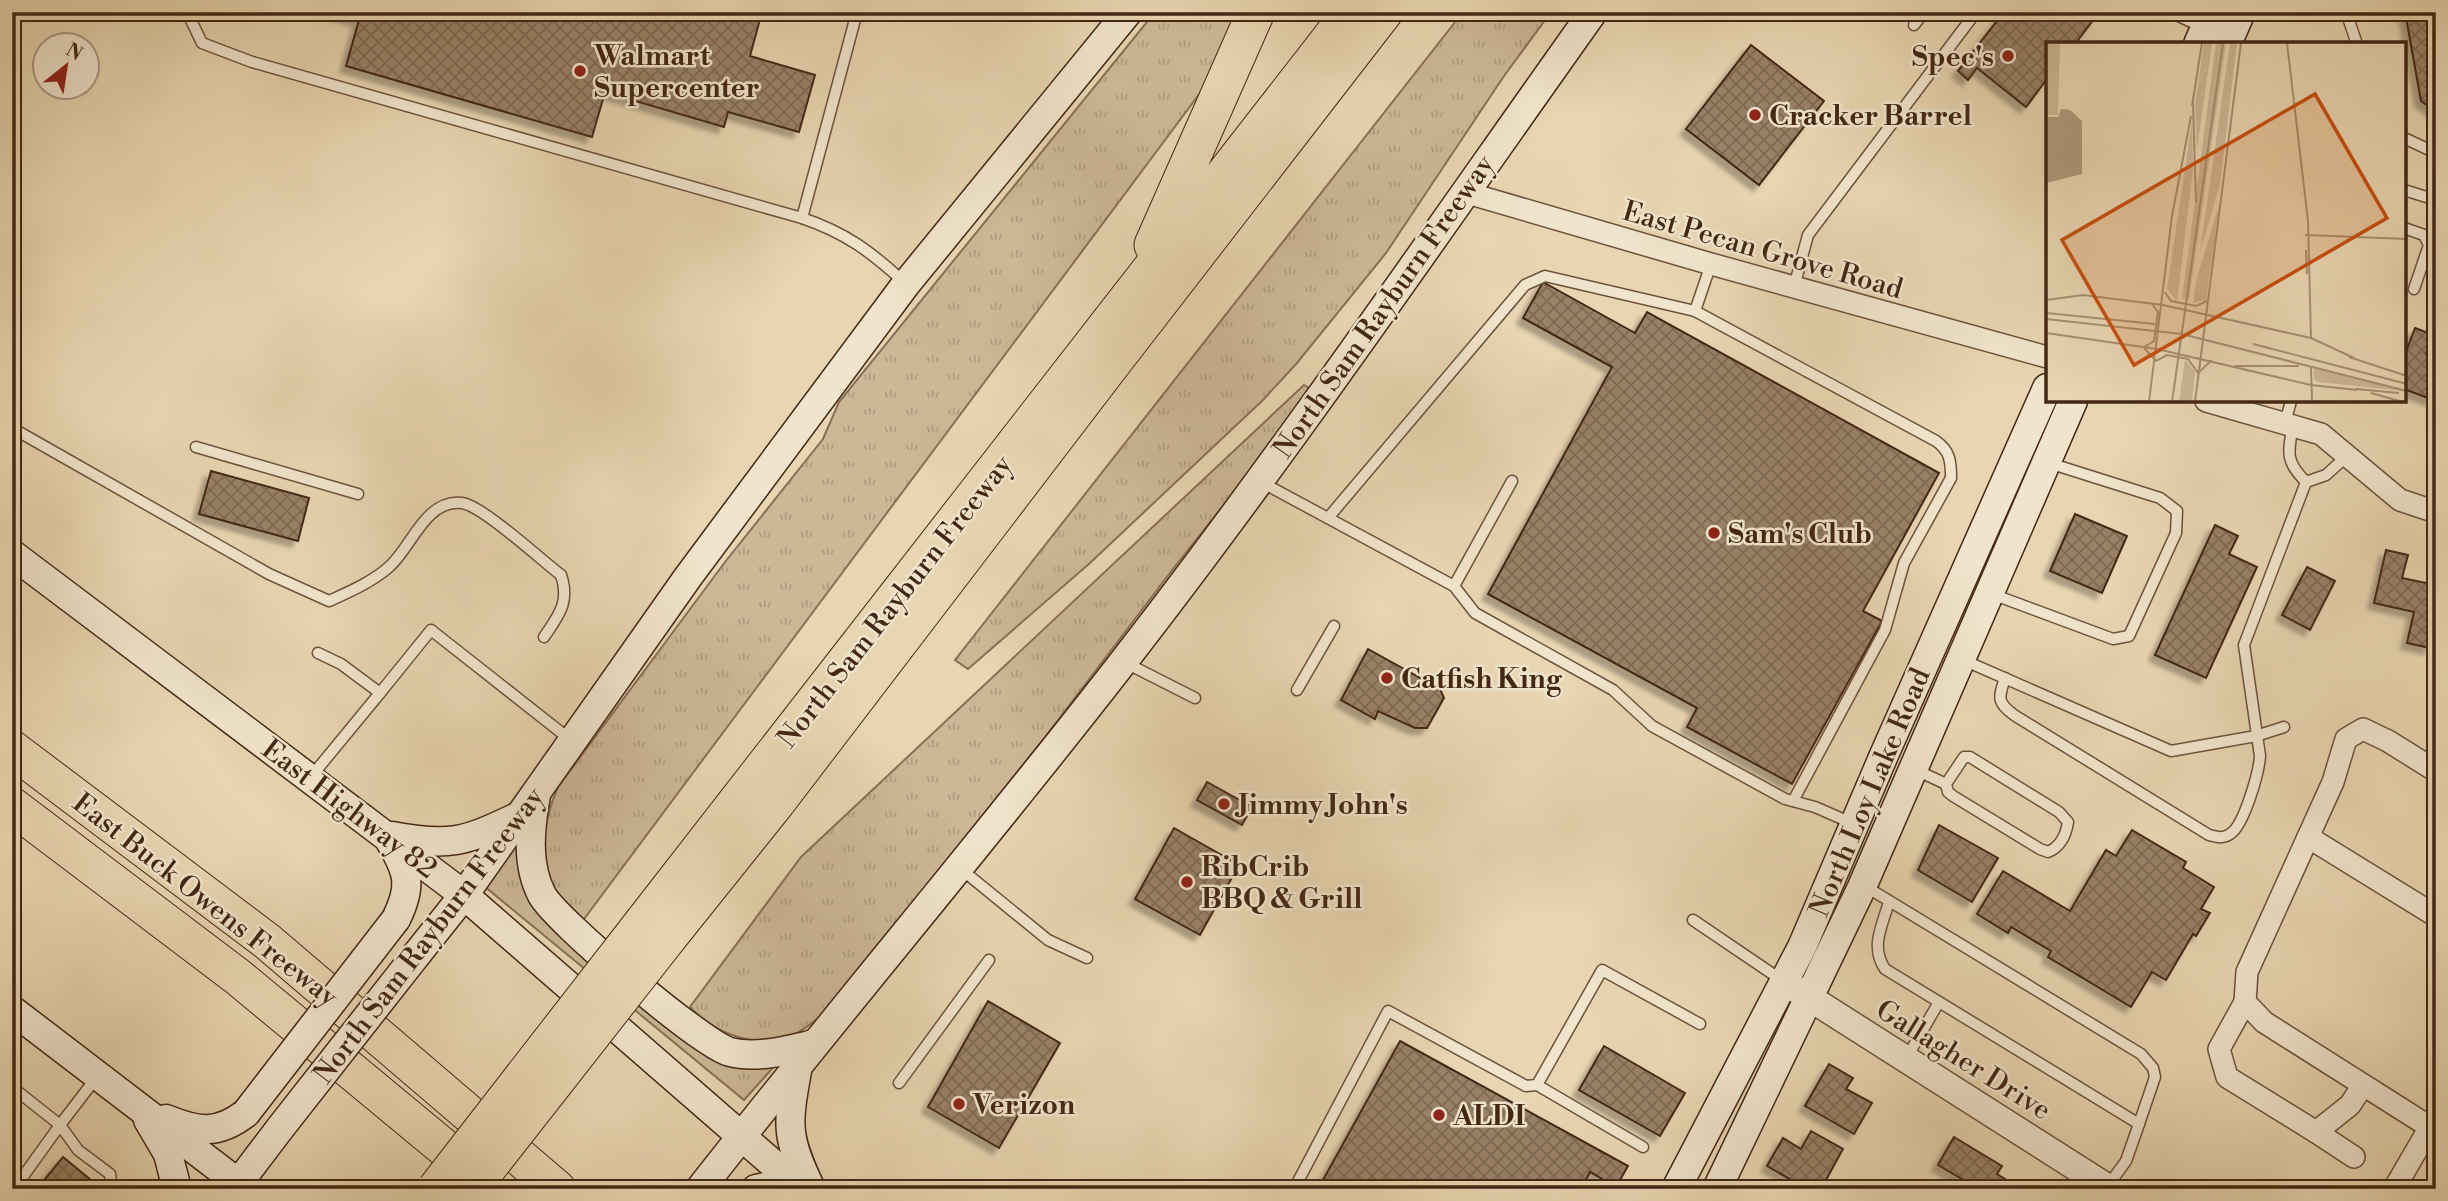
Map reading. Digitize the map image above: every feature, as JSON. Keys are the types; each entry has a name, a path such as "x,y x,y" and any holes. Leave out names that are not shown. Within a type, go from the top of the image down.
{"highway":[{"path":"1128,299 1256,12"},
{"name":"North Sam Rayburn Freeway","path":"471,1189 656,930 1128,299 1351,12"},
{"name":"North Sam Rayburn Freeway","path":"436,1189 656,930 785,792 1384,12"},
{"name":"East Buck Owens Freeway","path":"12,749 268,942 557,1189"},
{"name":"East Buck Owens Freeway","path":"12,806 238,977 493,1189"}],"main road":[{"name":"North Sam Rayburn Freeway","path":"239,1187 281,1127 464,895 688,578 905,284 1129,12"},
{"name":"North Sam Rayburn Freeway","path":"705,1183 1123,662 1258,481 1593,12"},
{"name":"North Loy Lake Road","path":"1676,1189 1802,947 2046,390"},
{"name":"North Loy Lake Road","path":"1717,1189 1863,885 2073,402"},
{"name":"East Highway 82","path":"12,554 464,895 802,1189"},
{"path":"536,792 531,834 532,864 542,895 563,921 696,1033 728,1052 769,1053 814,1044"},
{"path":"386,835 428,843 449,842 481,834 519,816"},
{"path":"141,1108 187,1128 214,1130 231,1125 246,1112 397,919 408,885 400,859 386,835"},
{"path":"14,1015 141,1108 239,1187"},
{"path":"798,1067 789,1117 791,1140 797,1161 811,1189"},
{"path":"141,1108 168,1154 177,1189"},
{"path":"756,1189 771,1186 788,1189"}],"street":[{"name":"East Pecan Grove Road","path":"1464,192 2046,357"},
{"path":"2210,402 2320,434 2400,500 2436,512"},
{"path":"2354,1157 2227,1077 2219,1048 2245,1002 2247,972 2333,782 2346,740 2363,729 2436,771"},
{"path":"2308,837 2436,916"},
{"name":"Gallagher Drive","path":"1783,982 2107,1188"},
{"path":"2245,1002 2264,1022 2433,1129 2394,1189"},
{"path":"2316,1132 2350,1105 2364,1085"}],"lane":[{"path":"187,12 202,43 252,62 833,229 873,253 905,284"},
{"path":"802,218 857,12"},
{"path":"1914,25 1924,12"},
{"path":"1794,287 1808,235 1976,12"},
{"path":"2347,12 2356,42"},
{"path":"2406,139 2436,153"},
{"path":"2406,191 2436,200"},
{"path":"2406,229 2424,235 2429,245 2414,289"},
{"path":"1695,311 1711,264"},
{"path":"1328,518 1525,285 1545,276 1695,311 1936,440 1946,448 1951,462 1951,478 1904,563 1885,630 1793,801"},
{"path":"2291,402 2288,452 2292,468 2306,482"},
{"path":"12,428 269,574 329,601 355,589 390,566 432,512 445,504 463,503 480,511 561,575 566,590 561,611 544,637"},
{"path":"196,447 358,494"},
{"path":"2005,678 1999,697 2003,708 2209,835 2222,838 2233,833 2241,821 2259,768 2244,645 2306,482 2326,475 2347,456"},
{"path":"1990,593 2113,639 2129,636 2176,533 2177,511 2160,498 2047,462"},
{"path":"1258,481 1454,586 1475,613 1613,690 1653,726 1785,799 1815,807 1854,824"},
{"path":"1454,586 1511,481"},
{"path":"1297,690 1334,626"},
{"path":"310,778 431,630 572,741"},
{"path":"318,653 341,664 380,692"},
{"path":"1961,659 2171,751 2256,736 2284,727"},
{"path":"1123,662 1195,698"},
{"path":"1913,769 1946,785 1953,796 2040,849 2048,852 2056,849 2067,831 2066,816 1970,757 1964,757 1959,762 1946,785"},
{"path":"958,867 1048,940 1087,958"},
{"path":"1863,885 2141,1054 2154,1068 2155,1077 2126,1161 2107,1188"},
{"path":"1889,902 1877,946 1878,959 1885,970 2139,1124"},
{"path":"1693,920 1783,982"},
{"path":"900,1083 989,960"},
{"path":"1537,1085 1602,970 1700,1024"},
{"path":"1906,1059 1939,1002"},
{"path":"1294,1189 1388,1011 1526,1086 1537,1085 1643,1147"},
{"path":"13,1189 98,1076"},
{"path":"12,1087 60,1125 78,1150 110,1174 112,1189"}],"green space":[{"path":"1155,12 1257,12 1215,73 581,923 554,888 545,864 543,851 546,824 558,787 725,562 823,439 839,402"},
{"path":"1463,12 1551,12 1504,76 1386,253 1297,363 1263,400 1090,563 968,669 955,660"},
{"path":"1304,385 1309,388 1260,459 1042,741 824,1013 796,1033 764,1040 736,1036 700,1017 690,1007 801,857"},
{"path":"518,829 535,889 681,1024 779,1061 744,1100 478,881"}],"building":[{"name":"Walmart Supercenter","path":"330,12 762,12 750,56 815,75 799,132 728,112 724,127 605,92 592,137 346,66 359,20"},
{"name":"Spec's","path":"2004,12 2086,12 2094,19 2077,42 2046,42 2046,80 2026,107 1977,68 1968,80 1958,71"},
{"path":"2405,12 2436,12 2436,112 2421,101"},
{"name":"Cracker Barrel","path":"1751,45 1824,101 1759,185 1686,129"},
{"name":"Sam's Club","path":"1543,282 1635,333 1647,312 1939,473 1863,611 1882,621 1792,784 1687,727 1697,708 1488,594 1612,367 1523,318"},
{"path":"2415,328 2434,335 2426,354 2436,358 2436,401 2406,390 2406,352"},
{"path":"211,471 309,498 298,541 199,514"},
{"path":"2075,514 2127,536 2102,593 2050,571"},
{"path":"2215,525 2238,536 2229,554 2257,567 2206,678 2155,655"},
{"path":"2386,550 2408,555 2402,578 2436,585 2436,623 2430,648 2407,643 2414,612 2374,603"},
{"path":"2307,567 2335,581 2310,630 2282,615"},
{"name":"Catfish King","path":"1368,649 1440,689 1444,698 1427,728 1415,728 1378,711 1375,719 1341,700"},
{"name":"Jimmy John's","path":"1207,782 1252,807 1242,825 1197,800"},
{"path":"1939,825 1998,858 1972,902 1918,870"},
{"name":"RibCrib BBQ & Grill","path":"1174,828 1239,865 1200,935 1135,899"},
{"path":"2132,830 2186,862 2183,868 2214,887 2201,909 2210,913 2196,936 2193,934 2166,980 2152,972 2131,1007 2048,957 2051,951 2011,927 2008,933 1977,914 2003,871 2070,911 2106,850 2116,856"},
{"path":"988,1001 1060,1043 999,1148 928,1107"},
{"path":"1400,1041 1628,1166 1616,1187 1590,1172 1581,1189 1318,1189"},
{"path":"1604,1046 1685,1093 1660,1136 1579,1090"},
{"path":"1829,1064 1853,1078 1846,1089 1872,1103 1854,1134 1805,1106"},
{"path":"1811,1131 1843,1149 1821,1189 1807,1189 1767,1166 1783,1138 1801,1149"},
{"path":"1954,1137 2002,1166 1997,1174 2015,1185 2013,1189 1979,1189 1938,1165"},
{"path":"63,1157 102,1189 37,1189"}],"place":[{"name":"Spec's","path":"2008,56"},
{"name":"Walmart Supercenter","path":"580,71"},
{"name":"Cracker Barrel","path":"1755,115"},
{"name":"Sam's Club","path":"1714,533"},
{"name":"Catfish King","path":"1387,678"},
{"name":"Jimmy John's","path":"1224,804"},
{"name":"RibCrib BBQ & Grill","path":"1187,882"},
{"name":"Verizon","path":"959,1104"},
{"name":"ALDI","path":"1439,1115"}]}
